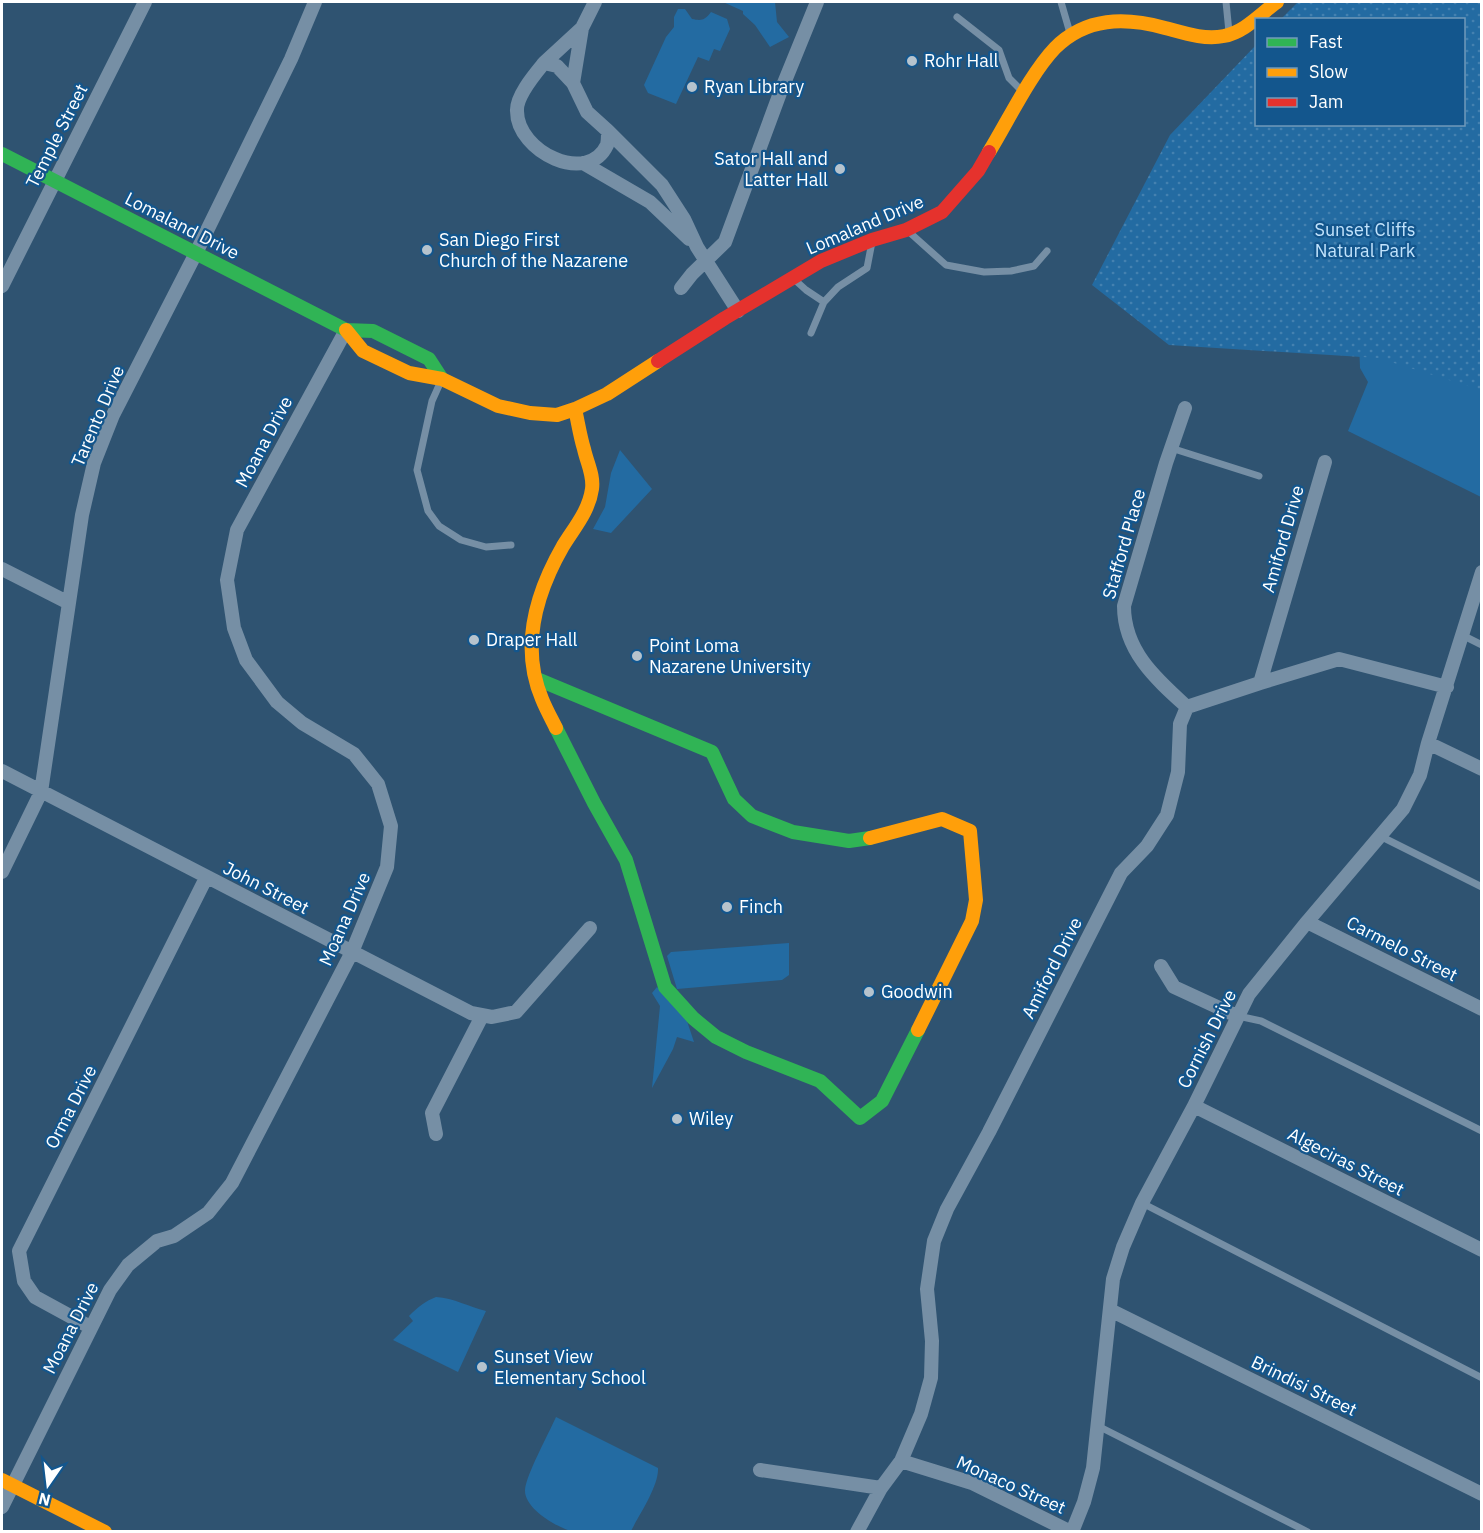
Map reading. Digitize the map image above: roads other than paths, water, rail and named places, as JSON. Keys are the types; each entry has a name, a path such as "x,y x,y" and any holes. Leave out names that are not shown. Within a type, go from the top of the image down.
{"street":[{"name":"Temple Street","path":"2,286 145,2"},
{"name":"Tarento Drive","path":"2,872 41,792 82,515 94,463 113,415 196,254 291,59 315,2"},
{"path":"573,83 582,28 596,2"},
{"path":"681,288 692,274 726,242 780,93 817,2"},
{"name":"Lomaland Drive","path":"1256,18 1277,2"},
{"name":"Lomaland Drive","path":"2,154 346,330 363,351 409,374 442,379 498,406 530,413 557,415 607,394 821,261 872,240 906,230 942,212 978,171 1023,93 1054,47 1070,33 1099,22 1118,20 1145,22 1205,37 1229,34 1243,28 1255,19"},
{"path":"582,28 530,79 516,109 521,132 535,149 559,162 583,163 593,160 607,144 608,131"},
{"path":"544,63 557,66 573,83 587,112 662,185 684,219 697,247 738,311"},
{"path":"583,163 650,202 697,247"},
{"name":"Lomaland Drive","path":"346,330 373,331 429,359 442,379"},
{"name":"Moana Drive","path":"2,1507 7,1482 110,1290 128,1265 158,1241 174,1236 208,1213 232,1183 351,952 387,867 391,825 378,784 354,754 302,723 277,702 246,660 234,628 227,580 237,530 346,330"},
{"name":"Stafford Place","path":"1185,408 1124,606 1124,620 1133,649 1156,679 1187,707"},
{"path":"537,679 712,752 734,799 752,816 793,832 849,841 882,836 942,819 970,831 976,900 972,921 882,1101 860,1118 820,1081 746,1052 716,1037 693,1018 665,987 626,860 594,803 542,698 531,657 531,634 536,611 562,548 584,512 592,489 590,466 575,409"},
{"name":"Amiford Drive","path":"1260,682 1325,462"},
{"path":"2,569 69,603"},
{"name":"Cornish Drive","path":"1072,1532 1084,1502 1092,1468 1113,1279 1123,1247 1142,1203 1194,1106 1249,994 1403,809 1420,775 1482,572"},
{"path":"1187,707 1260,682 1339,659 1447,687"},
{"name":"Amiford Drive","path":"857,1532 881,1488 901,1461 921,1414 931,1378 932,1341 927,1288 934,1241 947,1209 990,1132 1121,873 1148,846 1167,815 1178,772 1180,724 1187,707"},
{"path":"1428,743 1482,769"},
{"name":"John Street","path":"2,771 206,878 471,1013 482,1016 492,1017 516,1012 590,928"},
{"name":"Orma Drive","path":"90,1327 35,1297 24,1281 19,1251 206,878"},
{"name":"Carmelo Street","path":"1307,922 1482,1009"},
{"path":"1161,966 1174,987 1237,1016"},
{"path":"436,1134 432,1113 482,1016"},
{"name":"Algeciras Street","path":"1194,1106 1482,1250"},
{"name":"Brindisi Street","path":"1110,1310 1482,1494"},
{"name":"Monaco Street","path":"901,1461 972,1483 1072,1532"},
{"path":"760,1470 881,1488"},
{"path":"7,1482 105,1532"}],"lane":[{"path":"1061,2 1070,33"},
{"path":"1226,2 1229,34"},
{"path":"957,17 999,50 1009,78 1023,93"},
{"path":"906,230 929,248 946,266 984,272 1011,271 1034,266 1047,251"},
{"path":"811,333 825,302 838,287 867,268 872,240"},
{"path":"793,278 825,302"},
{"path":"442,379 432,401 417,470 428,511 438,526 461,540 486,547 511,545"},
{"path":"1171,448 1259,476"},
{"path":"1462,635 1482,645"},
{"path":"1380,836 1482,887"},
{"path":"1237,1016 1261,1021 1482,1131"},
{"path":"1142,1203 1482,1378"},
{"path":"1098,1425 1308,1532"}],"place":[{"name":"Rohr Hall","path":"912,61"},
{"name":"Ryan Library","path":"692,87"},
{"name":"Sator Hall and Latter Hall","path":"840,169"},
{"name":"San Diego First Church of the Nazarene","path":"427,250"},
{"name":"Draper Hall","path":"474,640"},
{"name":"Point Loma Nazarene University","path":"637,656"},
{"name":"Finch","path":"727,907"},
{"name":"Goodwin","path":"869,992"},
{"name":"Wiley","path":"677,1119"},
{"name":"Sunset View Elementary School","path":"482,1367"}],"park label":[{"name":"Sunset Cliffs Natural Park","path":"1365,240"}]}
